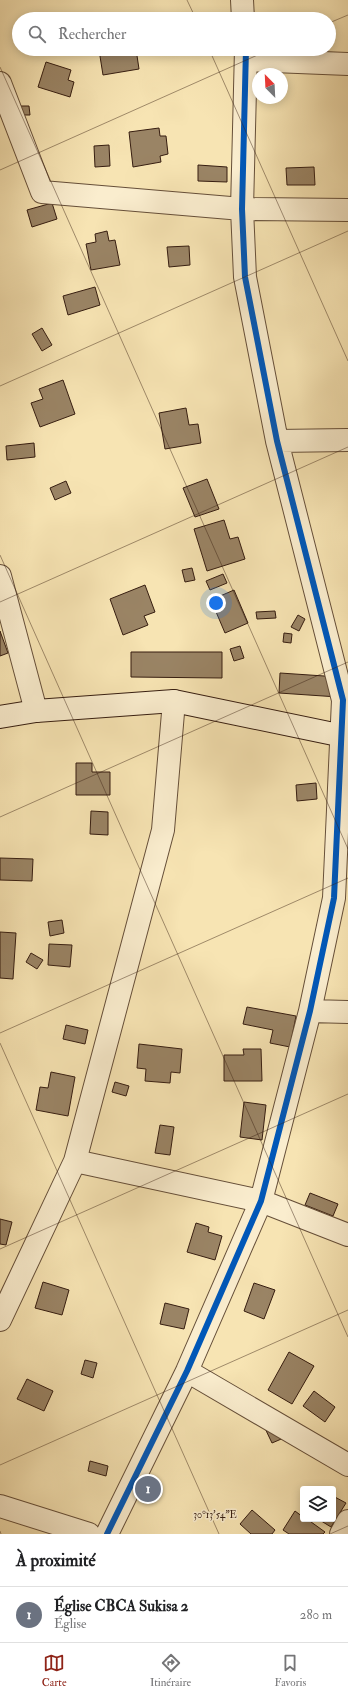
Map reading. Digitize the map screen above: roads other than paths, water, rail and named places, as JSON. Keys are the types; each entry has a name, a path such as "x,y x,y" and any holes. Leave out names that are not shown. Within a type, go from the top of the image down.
{"street":[{"path":"242,0 243,12"},
{"path":"107,1534 187,1371 261,1201 310,1011 334,898 345,737 343,700 277,441 245,277 242,209 246,56"},
{"path":"266,56 348,64"},
{"path":"0,83 42,192 242,209 348,210"},
{"path":"277,441 348,440"},
{"path":"0,576 36,711"},
{"path":"0,718 36,711 174,701 345,737"},
{"path":"0,1320 75,1161 163,830 174,701"},
{"path":"310,1011 348,1012"},
{"path":"75,1161 261,1201 348,1235"},
{"path":"187,1371 348,1465"},
{"path":"0,1506 89,1534"},
{"path":"340,1534 348,1520"}],"place":[{"name":"Église CBCA Sukisa 2","path":"148,1489"}]}
